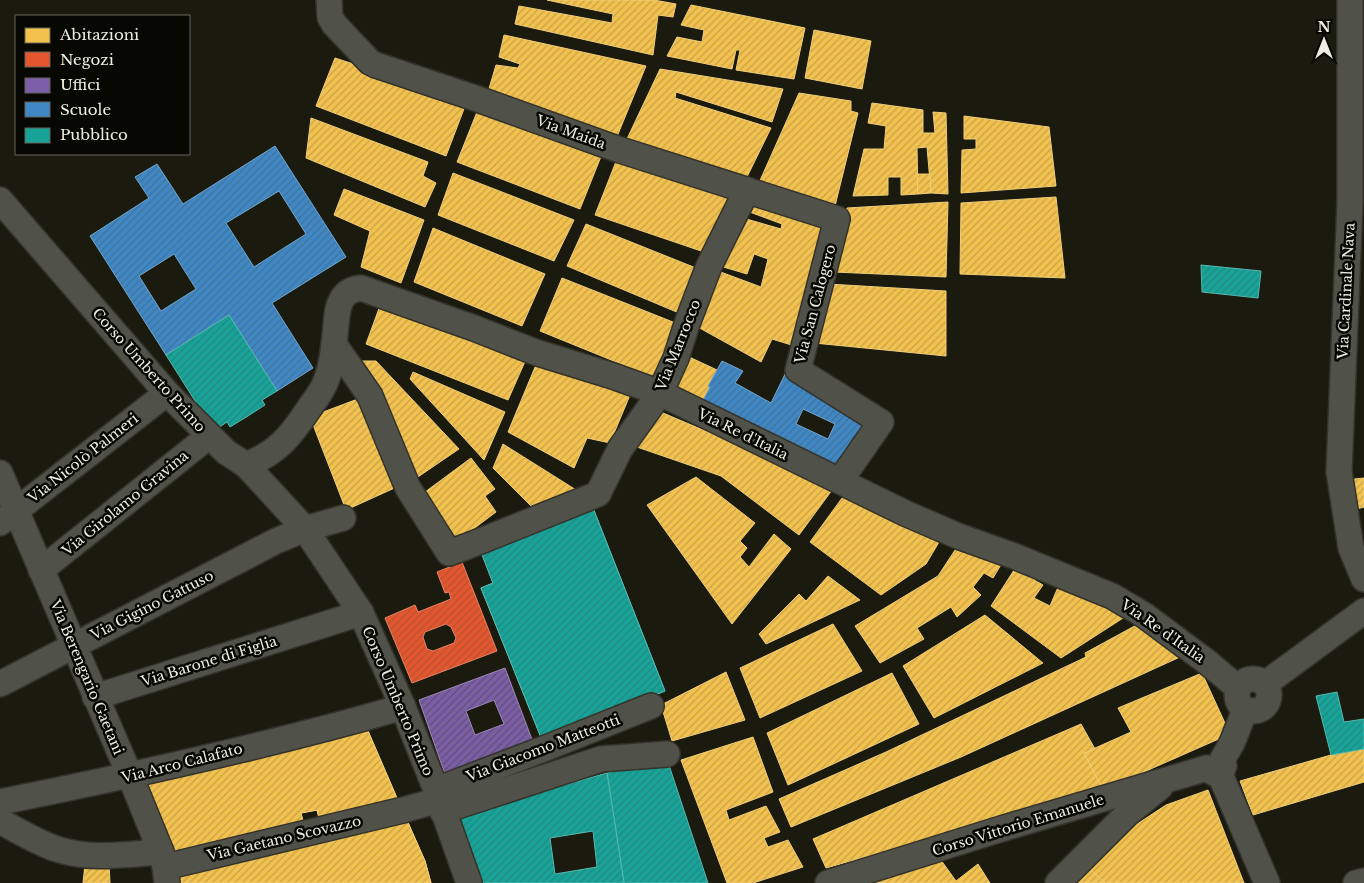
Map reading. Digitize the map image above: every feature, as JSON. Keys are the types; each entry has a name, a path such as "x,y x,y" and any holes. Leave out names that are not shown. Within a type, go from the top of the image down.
{"street":[{"name":"Via Cardinale Nava","path":"1350,0 1350,201 1339,472 1358,541 1364,579"},
{"name":"Via Maida","path":"329,5 330,17 342,33 370,62 376,65 617,149 838,219"},
{"name":"Via Marrocco","path":"334,344 370,396 408,488 449,553 602,487 620,450 660,393 676,358 709,266 747,190"},
{"name":"Corso Umberto Primo","path":"0,200 9,228 167,394 226,452 246,464 305,529 361,613 403,707 469,883"},
{"name":"Via San Calogero","path":"838,219 798,370 881,422 840,481"},
{"name":"Via Re d'Italia","path":"246,464 258,460 280,446 304,417 325,384 332,359 338,309 342,298 352,290 360,288 474,328 535,352 613,376 660,393 905,513 958,536 1014,556 1112,596 1144,615 1207,662 1242,699"},
{"name":"Via Nicolò Palmeri","path":"8,517 167,394"},
{"name":"Via Girolamo Gravina","path":"41,570 209,436"},
{"name":"Via Berengario Gaetani","path":"0,473 8,517 41,570 130,776 164,867"},
{"name":"Via Gigino Gattuso","path":"0,684 276,541 305,529 344,518"},
{"path":"1267,883 1216,767 1232,743 1242,699 1256,711 1266,706 1270,695 1266,684 1364,611"},
{"name":"Via Barone di Figlia","path":"95,697 361,613"},
{"name":"Via Giacomo Matteotti","path":"439,800 533,754 651,706"},
{"name":"Via Arco Calafato","path":"0,802 130,776 363,719 403,707"},
{"path":"533,754 541,778"},
{"name":"Via Giacomo Matteotti","path":"439,800 541,778 601,759 667,754"},
{"name":"Corso Vittorio Emanuele","path":"828,883 1001,829 1216,767"},
{"path":"1058,883 1127,814 1170,779"},
{"name":"Via Gaetano Scovazzo","path":"0,821 43,844 59,850 164,867 439,800"},
{"path":"1356,883 1364,881"}],"building: Abitazioni":[{"path":"547,0 654,0 676,4 673,17 658,15 653,55 515,24 519,6 612,23 613,14"},
{"path":"691,5 805,28 794,79 736,70 740,50 736,50 732,69 667,56 677,37 702,42 704,30 681,25"},
{"path":"814,30 871,41 862,89 805,78"},
{"path":"504,35 646,66 616,139 488,92 496,65 518,68 520,64 499,57"},
{"path":"335,58 467,101 446,156 316,106"},
{"path":"660,69 783,89 772,122 676,92 675,98 771,128 746,179 626,141"},
{"path":"799,93 851,101 851,111 858,113 834,210 758,185"},
{"path":"872,103 923,110 923,133 935,133 933,112 946,113 948,194 931,193 927,147 917,148 918,194 901,195 901,177 888,177 888,195 853,196 864,149 884,149 886,126 868,123"},
{"path":"479,107 602,154 580,209 457,162"},
{"path":"964,116 1049,127 1056,186 961,193 962,150 976,149 976,139 964,139"},
{"path":"311,118 428,162 423,176 436,183 425,207 306,158"},
{"path":"617,159 731,200 707,253 595,215"},
{"path":"453,173 574,220 554,261 438,215"},
{"path":"917,174 930,174 931,193 918,194"},
{"path":"344,189 424,220 401,283 361,267 370,231 334,215"},
{"path":"753,197 830,223 798,347 772,339 761,362 696,326 718,271 761,287 768,259 754,254 747,274 720,266 743,218 781,229 782,224 747,211"},
{"path":"1056,197 1065,278 960,274 961,203"},
{"path":"948,202 946,277 834,272 847,208"},
{"path":"586,224 701,270 679,313 567,266"},
{"path":"433,228 545,274 522,326 414,282"},
{"path":"562,278 678,324 658,379 540,331"},
{"path":"828,284 946,291 946,356 814,343"},
{"path":"381,303 527,357 508,400 366,344"},
{"path":"685,355 717,370 708,386 710,387 704,399 671,384"},
{"path":"538,360 630,395 610,443 587,438 574,468 508,432"},
{"path":"361,361 376,361 459,449 412,481"},
{"path":"413,372 505,412 484,460 410,379"},
{"path":"363,397 399,486 346,510 310,417"},
{"path":"656,410 835,486 799,535 721,476 637,447"},
{"path":"503,444 581,493 536,511 493,468"},
{"path":"471,458 495,489 485,496 496,512 456,542 421,495"},
{"path":"696,477 755,523 740,541 747,548 740,557 749,567 774,534 791,549 732,624 647,505"},
{"path":"1364,478 1364,507 1353,510 1345,480"},
{"path":"845,494 942,537 926,564 881,595 810,542"},
{"path":"959,544 1005,558 993,578 984,573 973,587 981,595 957,617 951,607 917,628 924,639 880,663 855,626 938,576"},
{"path":"1016,567 1039,570 1034,580 1043,585 1034,598 1050,606 1059,585 1131,613 1061,658 991,606"},
{"path":"828,576 860,600 766,644 759,634 799,594 806,601"},
{"path":"985,615 1043,663 934,718 903,666"},
{"path":"1142,622 1180,657 961,757 791,827 779,799 886,752 1086,657 1085,653"},
{"path":"833,624 862,671 760,718 740,668"},
{"path":"726,672 745,720 672,741 661,705"},
{"path":"892,673 919,724 788,785 767,733"},
{"path":"1202,673 1230,734 1103,790 1084,753 1131,732 1118,708"},
{"path":"365,724 400,805 341,819 340,812 319,818 317,810 301,813 304,826 172,857 141,779","holes":["318,760 320,760 326,776 317,779 315,774 301,778 299,770 319,763","220,783 227,808 208,813 213,828 191,834 185,814 222,803 217,784","267,788 273,810 251,815 245,793"]},
{"path":"365,724 400,805 341,819 340,812 319,818 317,810 301,813 304,826 172,857 141,779"},
{"path":"1081,724 1095,749 1084,753 1103,790 826,868 813,839"},
{"path":"753,737 773,792 726,810 729,820 766,806 780,832 764,838 768,847 788,840 803,867 753,883 727,883 681,760"},
{"path":"1364,749 1364,782 1253,815 1240,781 1331,755"},
{"path":"1208,790 1244,883 1105,883 1084,864 1123,821 1131,828 1166,805"},
{"path":"406,818 425,861 431,883 400,883 408,882 400,866 387,870 391,883 366,883 362,864 338,868 338,874 348,873 349,883 284,883 284,880 272,883 181,883 179,871"},
{"path":"406,818 425,861 431,883 181,883 179,871"},
{"path":"938,856 956,881 978,864 990,883 847,883"},
{"path":"85,864 109,864 110,883 83,883"},
{"path":"1084,864 1105,883 1067,883"}],"building: Negozi":[{"path":"462,562 497,651 412,683 385,618 415,605 418,612 451,599 449,592 445,593 437,572","holes":["446,624 451,627 456,638 454,643 433,651 427,649 423,637 425,632"]}],"building: Uffici":[{"path":"505,668 533,742 446,777 419,700","holes":["494,700 504,724 475,735 466,711"]}],"building: Scuole":[{"path":"275,146 346,257 272,303 313,368 277,391 229,315 166,355 90,236 149,198 135,177 157,164 183,204","holes":["279,191 306,234 254,267 226,223","174,254 196,289 161,311 139,276"]},
{"path":"722,361 743,371 735,383 771,403 787,370 875,426 842,475 701,404 710,387 708,386","holes":["803,409 835,424 828,439 796,424"]}],"building: Pubblico":[{"path":"1201,265 1261,271 1258,298 1202,292"},
{"path":"229,315 277,391 262,400 265,405 248,416 230,427 227,422 214,431 166,355"},
{"path":"593,508 665,691 542,740 481,588 493,583 481,552","holes":["574,576 605,659 595,663 564,579"]},
{"path":"593,508 665,691 542,740 481,588 493,583 481,552"},
{"path":"1337,692 1344,722 1364,719 1364,749 1331,755 1316,696"},
{"path":"666,756 708,883 624,883 607,773"},
{"path":"607,773 624,883 483,883 458,815","holes":["593,831 597,867 555,874 550,838"]}]}
